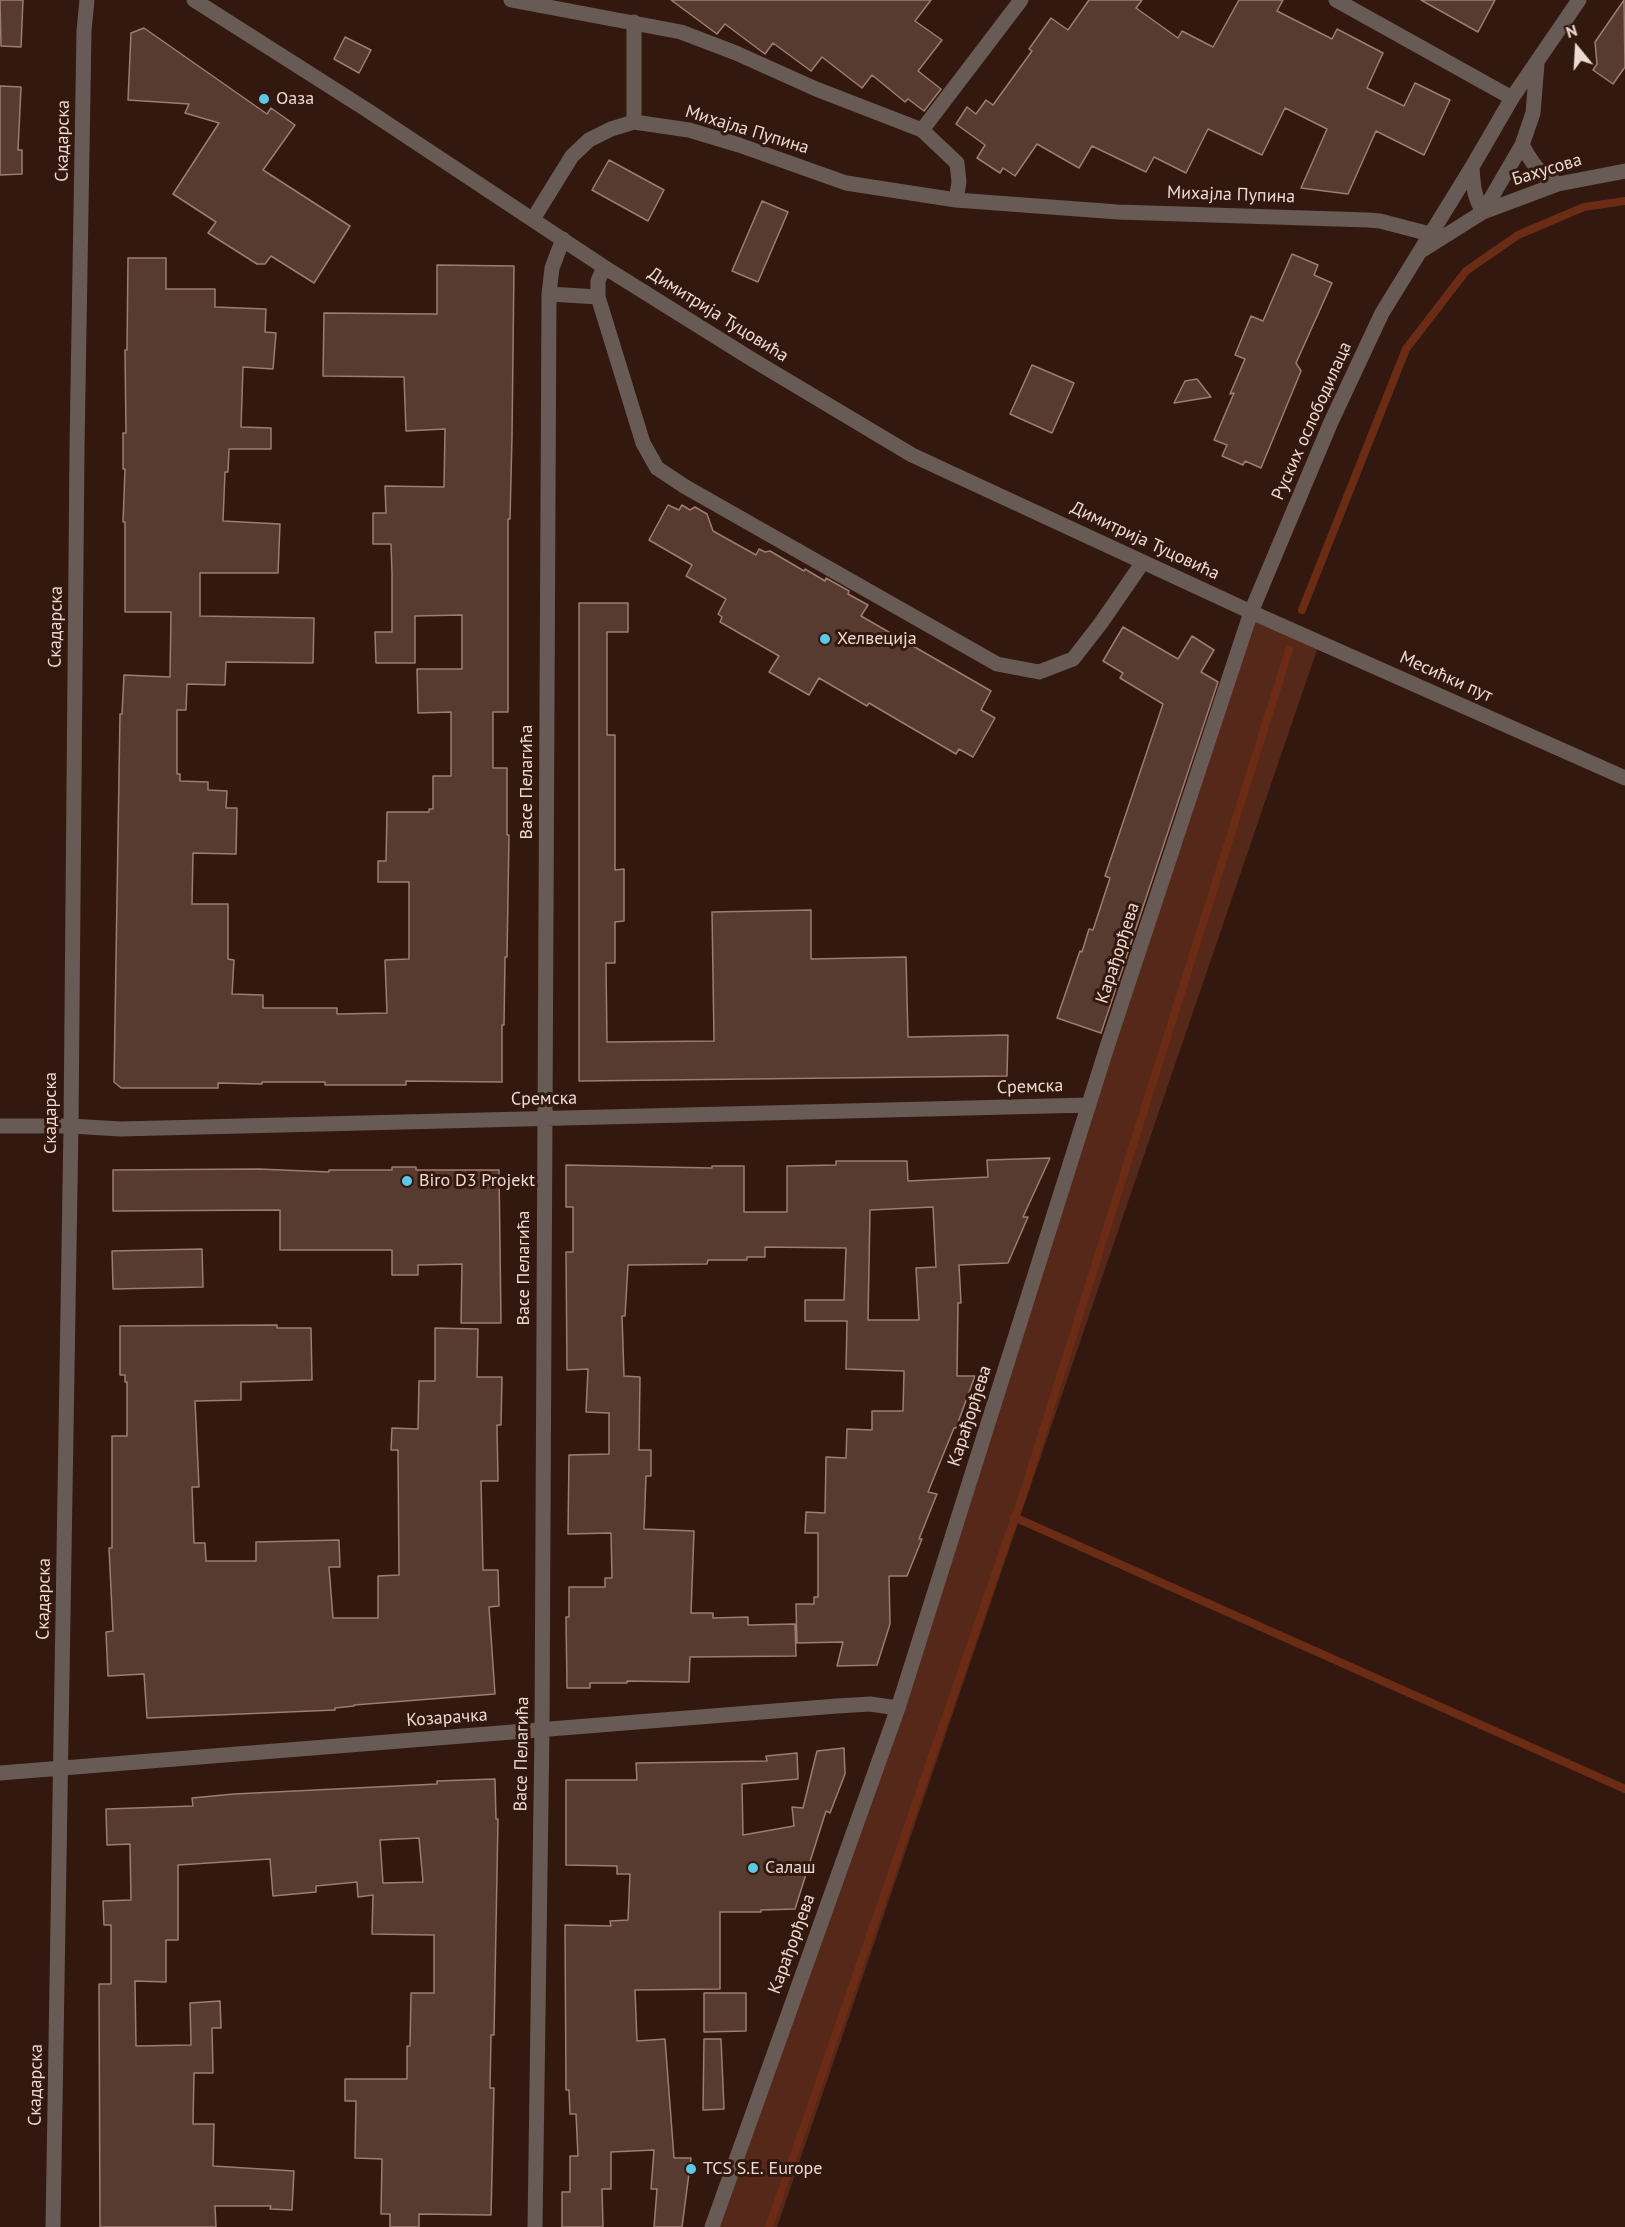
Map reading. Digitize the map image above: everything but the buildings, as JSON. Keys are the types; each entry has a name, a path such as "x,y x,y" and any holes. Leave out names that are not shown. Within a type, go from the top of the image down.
{"street":[{"name":"Скадарска","path":"53,2227 71,1126 77,436 84,31 87,0"},
{"name":"Димитрија Туцовића","path":"194,0 227,19 604,267 912,455 1251,612"},
{"path":"511,0 681,32 736,53 816,89 922,130 957,163 959,182 957,200"},
{"path":"922,130 1021,0"},
{"path":"1336,0 1512,98"},
{"name":"Руских ослободилаца","path":"1251,612 1331,422 1382,313 1512,98 1580,0"},
{"path":"634,22 634,122"},
{"name":"Руских ослободилаца","path":"1421,251 1483,212 1522,145 1533,113 1537,64"},
{"name":"Михајла Пупина","path":"533,219 579,148 610,129 634,122 689,130 846,183 957,200 1118,212 1368,220 1430,234"},
{"path":"1522,145 1532,165 1544,177 1558,184"},
{"path":"1472,167 1473,190 1476,202 1483,212"},
{"name":"Бахусова","path":"1483,212 1558,184 1625,171"},
{"name":"Васе Пелагића","path":"535,2227 542,1731 549,294 552,268 563,239"},
{"path":"604,267 598,281 598,297 642,443 657,468 695,492 997,664 1040,672 1073,659 1143,562"},
{"path":"549,294 598,297"},
{"name":"Месићки пут","path":"1251,612 1625,778"},
{"name":"Карађорђева","path":"712,2227 898,1708 1089,1105 1251,612"},
{"name":"Сремска","path":"0,1126 120,1129 1089,1105"},
{"name":"Козарачка","path":"0,1773 837,1706 870,1704 898,1708"}],"shaded area":[{"path":"1254,621 1318,647 777,2227 718,2227"}],"waterway":[{"path":"1302,610 1406,349 1466,271 1518,235 1584,207 1625,201"},
{"path":"769,2227 1025,1488 1289,650"},
{"path":"1014,1517 1625,1789"}],"place":[{"name":"Оаза","path":"264,99"},
{"name":"Хелвеција","path":"825,639"},
{"name":"Biro D3 Projekt","path":"407,1181"},
{"name":"Салаш","path":"753,1868"},
{"name":"TCS S.E. Europe","path":"691,2169"}]}
